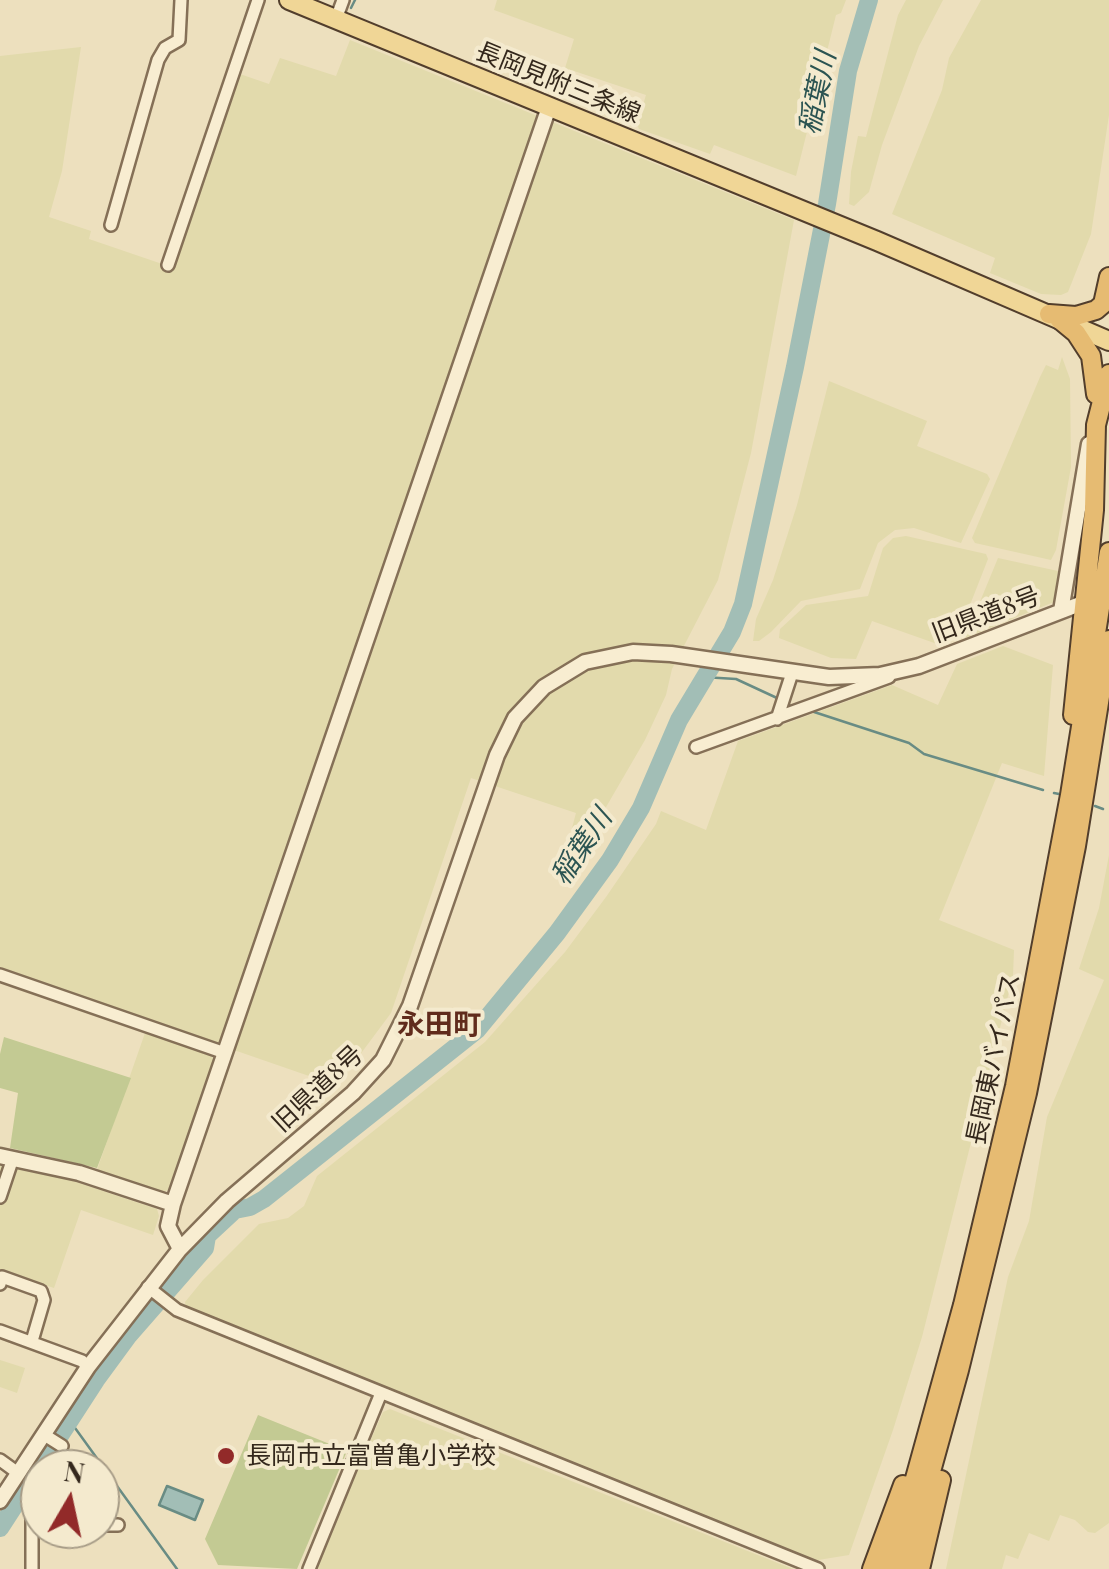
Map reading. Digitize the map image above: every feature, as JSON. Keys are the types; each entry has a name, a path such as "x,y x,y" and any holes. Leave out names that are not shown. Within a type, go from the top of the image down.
{"highway":[{"path":"1054,316 1076,316 1096,310 1103,304 1109,277"},
{"path":"1054,316 1076,333 1090,356 1096,380 1094,510 1068,758 1070,796"},
{"path":"1096,428 1109,374"},
{"name":"長岡東バイパス","path":"890,1569 988,1204 1039,971 1109,552"},
{"name":"長岡東バイパス","path":"904,1569 992,1240 1027,1092 1082,814 1109,640"},
{"path":"1082,814 1109,715"},
{"path":"872,1569 924,1419 988,1204"},
{"path":"920,1569 992,1240"}],"main road":[{"name":"長岡見附三条線","path":"290,0 1054,316"},
{"path":"1054,316 1109,341"}],"street":[{"path":"111,225 158,60 165,48 180,40 181,0"},
{"path":"168,265 258,0"},
{"path":"336,19 343,0"},
{"path":"180,1249 168,1226 173,1204 549,107"},
{"path":"1061,611 1089,444 1096,428"},
{"name":"旧県道8号","path":"0,1501 88,1366 180,1249 227,1202 353,1093 383,1060 421,977 497,755 515,718 535,694 573,667 610,655 652,652 856,677 918,666 1080,604"},
{"path":"696,747 918,666"},
{"path":"777,719 792,672"},
{"path":"0,975 225,1053"},
{"path":"0,1197 7,1157 80,1173 173,1204"},
{"path":"0,1284 2,1277 41,1292 44,1300 32,1342"},
{"path":"148,1287 177,1310 818,1569"},
{"path":"0,1331 82,1360 88,1366"},
{"path":"309,1569 381,1393"},
{"path":"45,1435 62,1446"},
{"path":"0,1460 18,1473"}],"shaded area":[{"path":"497,0 846,0 841,13 836,15 796,176 714,145 710,154 639,129 646,95 565,68 574,39 494,10"},
{"path":"906,0 943,0 919,46 869,192 854,206 849,204 858,136 866,137 898,15"},
{"path":"981,0 1109,0 1109,115 1091,234 1068,292 1061,295 1041,294 990,273 995,258 892,214 942,90 949,58"},
{"path":"350,40 794,220 751,453 718,580 672,669 666,695 645,740 602,814 582,835 572,828 576,813 471,778 391,1013 333,1091 309,1076 0,969 0,56 81,47 62,171 49,217 91,231 89,239 171,267 237,73 269,84 280,58 336,76"},
{"path":"1062,357 1070,379 1071,467 1056,550 1051,560 975,543 972,538 1040,377 1046,365 1058,370"},
{"path":"829,381 927,421 917,446 987,474 990,479 961,543 914,528 895,530 878,543 860,589 801,601 771,632 753,641 756,619 797,505"},
{"path":"906,536 986,554 988,559 957,638 940,645 872,621 856,659 831,658 779,638 780,629 806,605 868,596 883,548 893,538"},
{"path":"998,558 1058,571 1054,602 965,638"},
{"path":"1003,646 1053,665 1044,776 1002,763 939,920 1014,950 1013,976 922,1337 849,1555 812,1561 186,1309 185,1302 203,1280 259,1224 288,1218 304,1206 317,1176 485,1042 565,952 656,824 661,811 706,830 738,741 892,685 938,705 957,664"},
{"path":"1109,855 1109,1523 1095,1533 1088,1532 1075,1520 1060,1515 1049,1541 1029,1533 1018,1559 1006,1555 1002,1569 946,1569 1008,1277 1029,1221 1047,1117 1104,980 1079,969 1099,908"},
{"path":"145,1033 210,1055 216,1062 171,1189 162,1192 97,1170"},
{"path":"0,1166 67,1179 157,1209 159,1216 153,1235 81,1210 54,1288 0,1270"},
{"path":"0,1360 25,1368 17,1393 0,1387"},
{"path":"390,1409 793,1569 314,1569 383,1412"}],"green space":[{"path":"4,1037 131,1078 97,1168 10,1148 18,1093 0,1088"},
{"path":"258,1415 347,1451 297,1569 218,1565 205,1539"}],"water":[{"path":"167,1486 203,1500 195,1520 159,1505"}],"waterway":[{"path":"351,8 355,0"},
{"name":"稲葉川","path":"0,1528 96,1380 129,1335 205,1248 207,1236 235,1210 264,1199 477,1030 557,933 610,860 641,808 679,720 732,632 743,604 795,367 848,71 869,0"},
{"path":"703,677 736,679 777,698"},
{"path":"808,710 909,743 924,754 1043,790"},
{"path":"1054,793 1059,794"},
{"path":"1095,806 1103,809"},
{"path":"70,1421 177,1569"}],"place":[{"name":"長岡市立富曽亀小学校","path":"226,1456"}],"district":[{"name":"永田町","path":"439,1025"}]}
